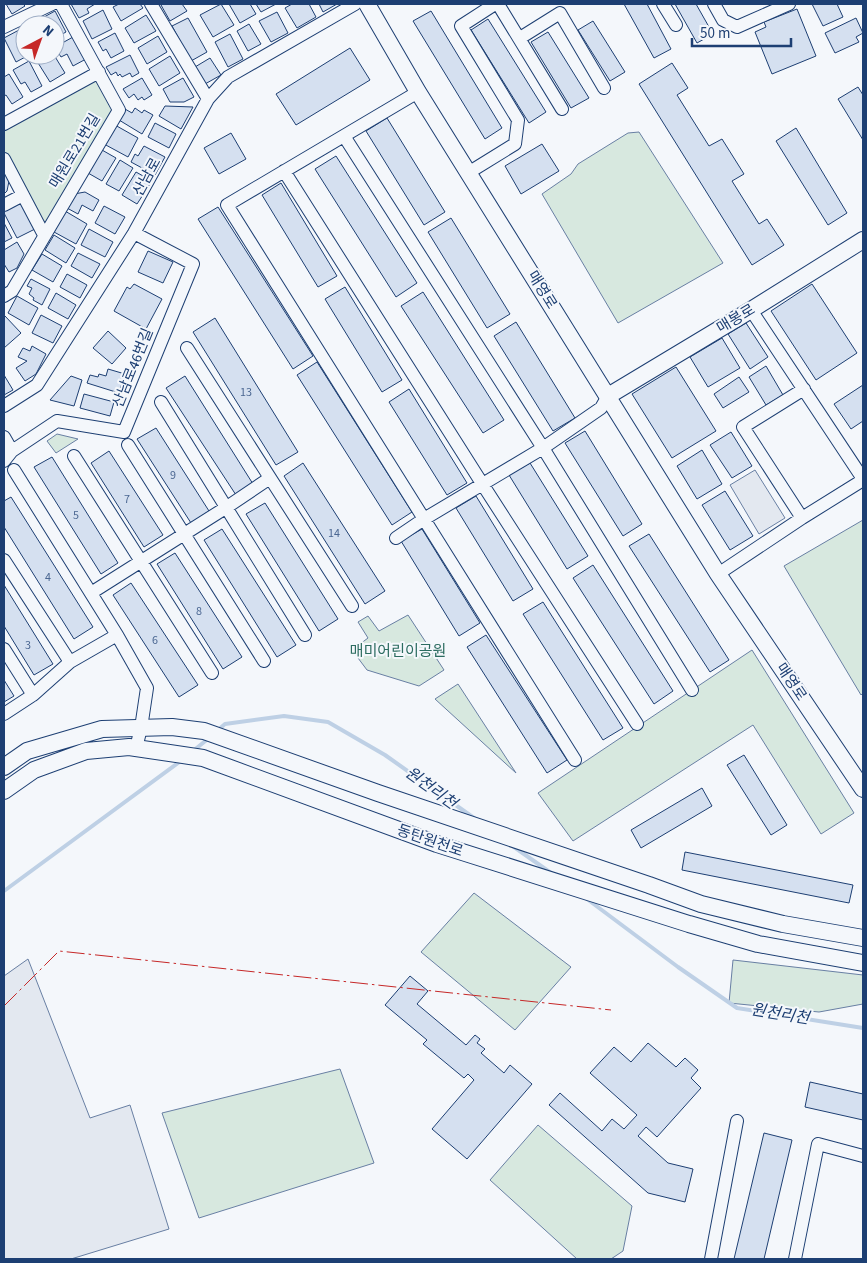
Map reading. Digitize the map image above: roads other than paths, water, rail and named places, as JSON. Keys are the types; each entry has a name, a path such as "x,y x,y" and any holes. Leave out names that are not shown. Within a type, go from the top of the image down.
{"main road":[{"name":"매영로","path":"367,4 418,92 718,574 863,789"},
{"name":"매봉로","path":"608,396 863,240"},
{"name":"동탄원천로","path":"4,767 27,751 102,729 172,727 204,731 649,884 701,904 737,914 863,938"},
{"name":"동탄원천로","path":"4,791 34,770 86,750 141,748 202,758 437,844 689,924 758,944 863,963"}],"street":[{"path":"4,28 52,4"},
{"name":"매원로21번길","path":"4,296 12,292 119,110 61,4"},
{"path":"151,4 208,99"},
{"name":"산남로","path":"4,406 37,385 134,233 208,99 228,76 355,4"},
{"path":"468,173 515,144 518,120 461,26 497,4 520,38 562,109"},
{"path":"664,4 676,25"},
{"path":"714,4 723,20 737,27 789,4"},
{"path":"520,38 560,13 604,88"},
{"path":"4,124 99,72"},
{"path":"418,92 227,205 575,760"},
{"path":"344,136 542,448 692,690"},
{"path":"4,159 44,235"},
{"path":"284,171 482,485 637,724"},
{"path":"4,205 23,194"},
{"name":"산남로46번길","path":"8,456 58,421 124,432 193,264 134,233"},
{"path":"718,574 863,479 751,310"},
{"path":"187,348 352,606"},
{"path":"802,518 744,427 804,389"},
{"path":"396,538 542,448 601,408 608,396"},
{"path":"161,402 305,635"},
{"path":"4,438 8,456"},
{"path":"128,444 264,661"},
{"path":"74,456 212,673"},
{"path":"14,470 148,688 141,728 141,748"},
{"path":"90,593 226,508 270,478"},
{"path":"4,560 70,662"},
{"path":"4,714 34,696 70,662 117,635"},
{"path":"4,649 34,696"},
{"path":"712,1259 737,1121"},
{"path":"795,1259 818,1144 863,1156"}],"waterway":[{"name":"원천리천","path":"218,730 225,724 284,716 328,722 385,755 474,818"},
{"name":"원천리천","path":"193,751 209,738"},
{"name":"원천리천","path":"4,891 182,760"},
{"name":"원천리천","path":"514,847 551,873"},
{"name":"원천리천","path":"587,899 678,967 737,1008 863,1028"}],"park label":[{"name":"매미어린이공원","path":"398,651"}]}
